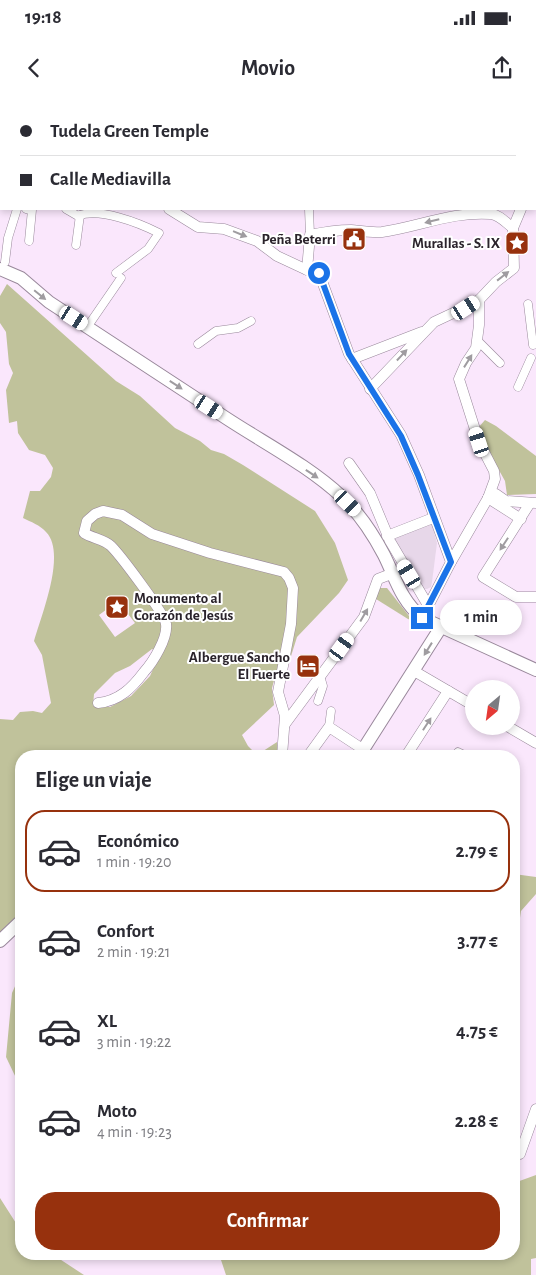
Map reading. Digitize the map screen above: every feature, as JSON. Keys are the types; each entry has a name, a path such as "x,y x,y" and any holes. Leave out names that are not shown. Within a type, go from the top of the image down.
{"street":[{"path":"17,210 2,266 21,278 49,302 325,483 356,510 384,555 391,574 410,608 422,618 536,670"},
{"path":"29,241 32,210"},
{"path":"68,210 78,216 83,213 119,217 159,233 148,249 118,276 90,323"},
{"path":"171,210 198,227 224,229 257,241 277,256 307,270 319,273 350,355 401,436 451,562"},
{"path":"307,270 310,236 309,210"},
{"path":"370,388 434,322 479,300 496,282 514,268 513,228 521,210"},
{"path":"310,236 329,231 379,232 407,228 456,216 491,213 513,228"},
{"path":"76,245 80,215"},
{"path":"422,618 451,562 488,498 495,480 494,471 479,442 459,379 466,363 476,348 479,300"},
{"path":"528,304 533,345"},
{"path":"198,344 216,331 238,328 251,321"},
{"path":"350,355 425,330"},
{"path":"478,340 500,363"},
{"path":"518,387 531,358"},
{"path":"349,462 370,493 387,536 429,606"},
{"path":"488,498 496,494 506,501 533,503"},
{"path":"488,498 521,519"},
{"path":"533,503 483,577 516,597 536,597"},
{"path":"98,703 110,702 122,695 138,681 151,664 157,652 163,639 166,624 160,610 110,544 84,533 87,521 95,514 103,511 122,515 152,534 210,553 284,572 289,578 293,588 292,624 278,692 285,716 282,750"},
{"path":"387,536 433,518"},
{"path":"284,725 364,617 378,579 391,574"},
{"path":"364,750 441,627"},
{"path":"414,671 465,701"},
{"path":"318,701 323,686 320,676"},
{"path":"410,750 448,691"},
{"path":"312,750 329,727 331,711"},
{"path":"329,727 358,750"},
{"path":"520,733 536,743"},
{"path":"0,941 15,927"},
{"path":"520,1154 536,1109"}],"shaded area":[{"path":"431,522 437,543 431,587 423,589 392,538"}],"green space":[{"path":"7,284 116,381 140,396 175,428 200,441 211,450 224,454 243,465 315,511 335,543 348,580 339,593 297,637 287,669 279,663 272,688 274,705 242,735 252,750 15,750 15,926 0,940 0,719 13,720 20,712 33,711 42,713 51,703 42,655 34,641 50,585 54,554 52,542 46,532 23,518 30,491 40,491 51,477 53,468 45,455 29,450 18,433 17,421 9,423 6,390 13,373 9,364 6,332 0,323 0,296","holes":["118,601 135,623 115,637 99,615","152,649 160,654 150,676 131,696 110,707 93,706 94,694 115,673 130,666"]},
{"path":"485,420 536,456 536,494 507,495 505,481 480,436 478,428"},
{"path":"379,588 387,588 413,621 376,599"},
{"path":"277,742 278,750 265,750"},
{"path":"520,875 536,877 536,894 521,911 520,918"},
{"path":"15,986 15,1076 6,1057 12,993"},
{"path":"536,1175 536,1258 531,1259 531,1275 226,1275 221,1260 520,1260 520,1181"},
{"path":"0,1198 15,1222 15,1260 61,1260 84,1275 0,1275"}],"place":[{"name":"Peña Beterri","path":"354,239"},
{"name":"Murallas - S. IX","path":"517,243"},
{"name":"Monumento al Corazón de Jesús","path":"117,607"},
{"name":"Albergue Sancho El Fuerte","path":"308,666"}],"route":[{"path":"319,273 349,354 405,444 451,562 422,618"}]}
